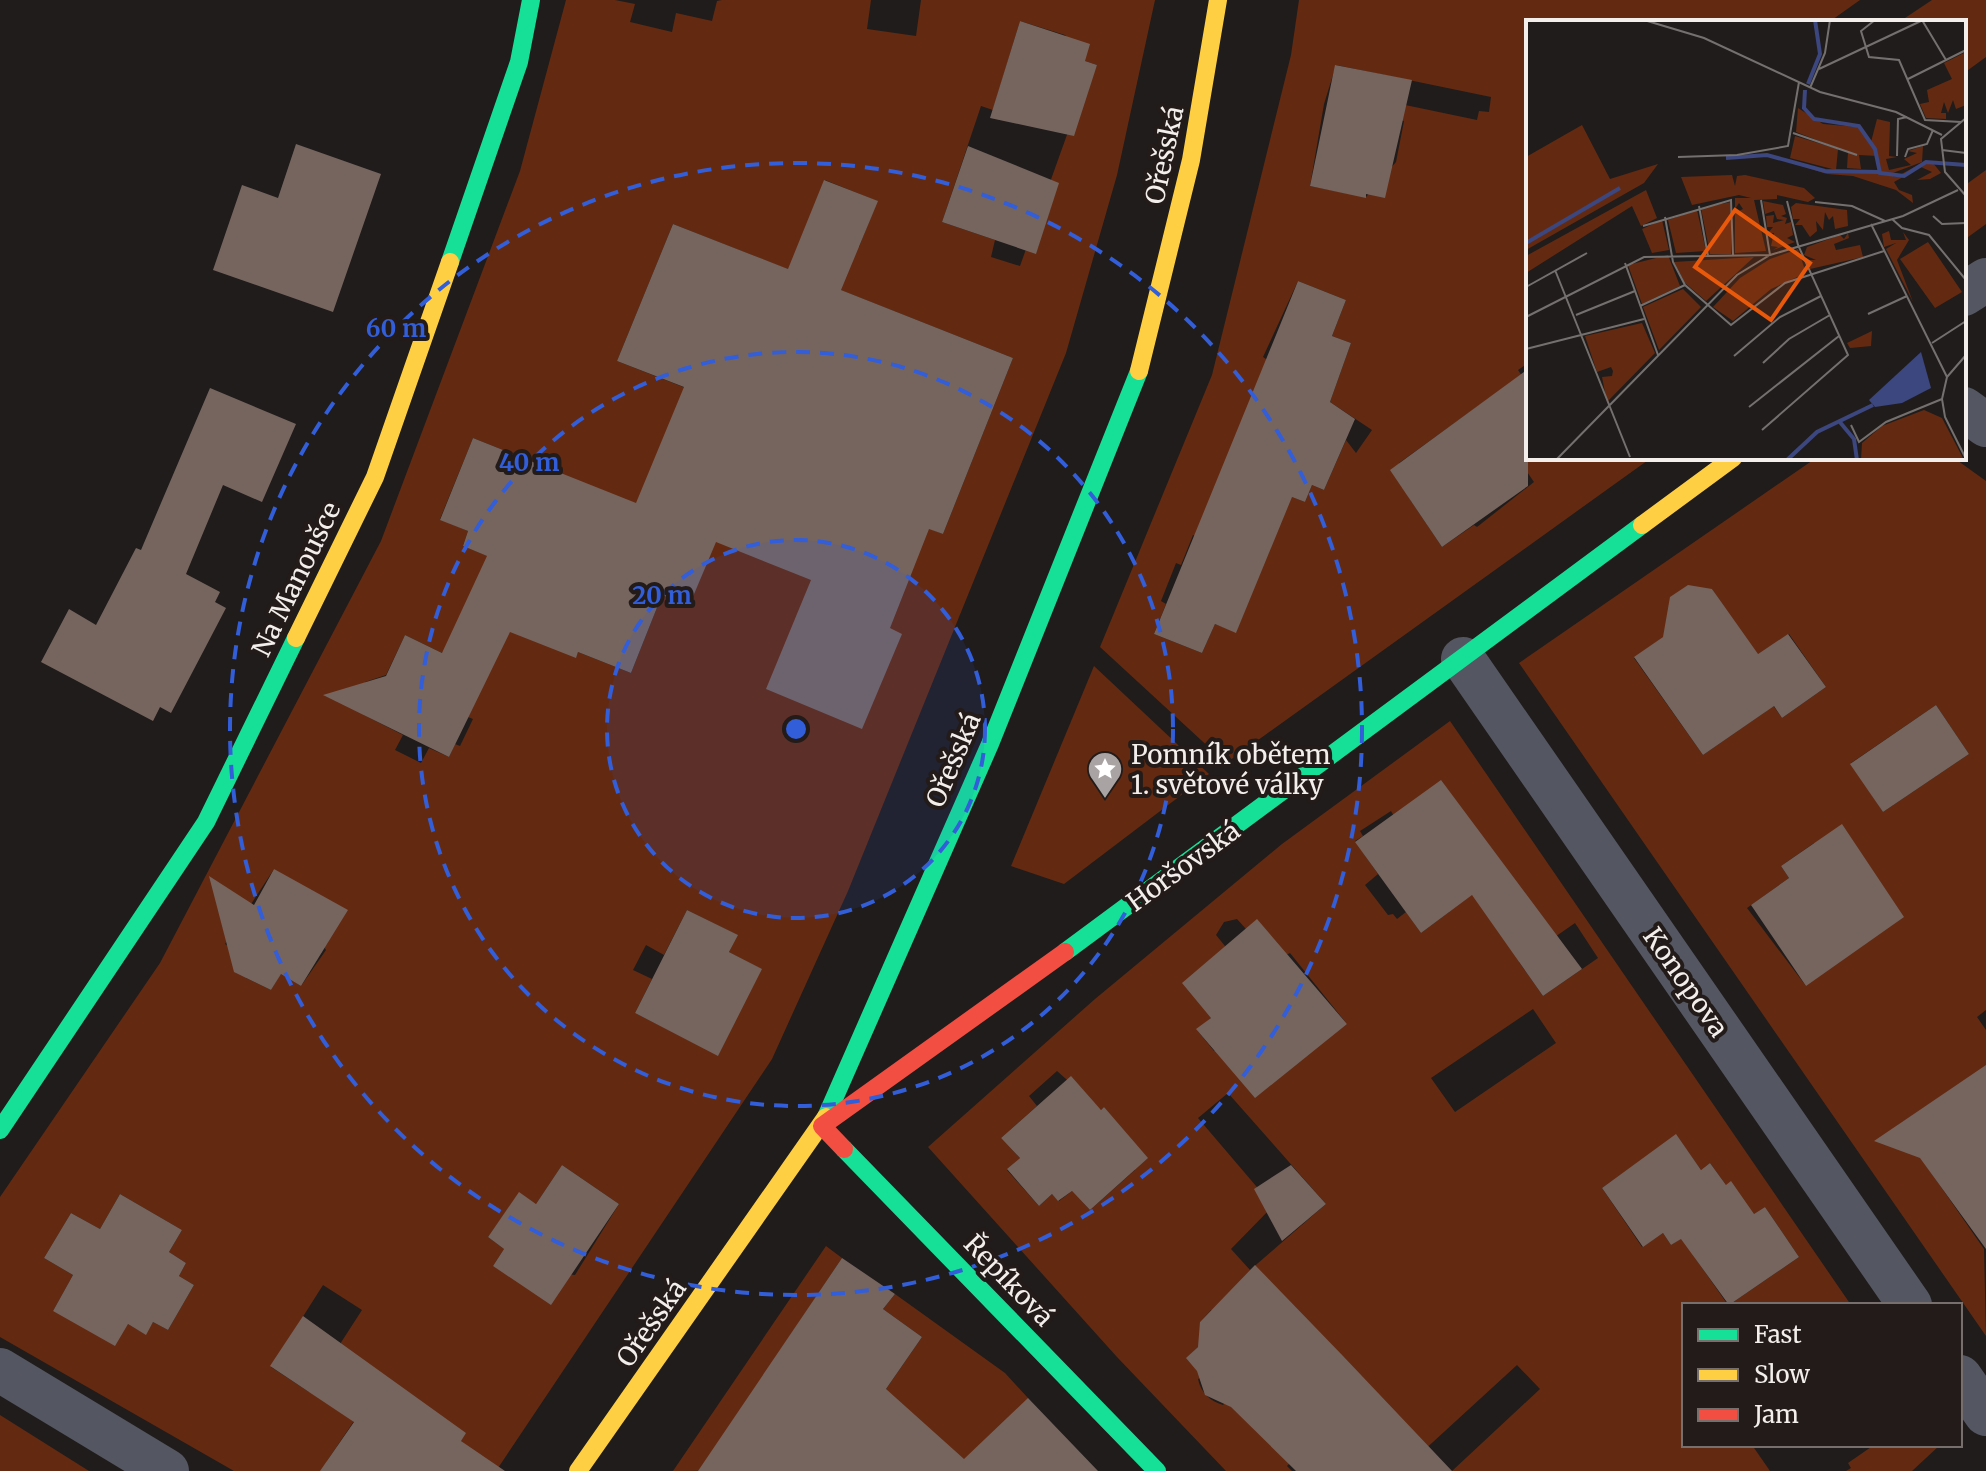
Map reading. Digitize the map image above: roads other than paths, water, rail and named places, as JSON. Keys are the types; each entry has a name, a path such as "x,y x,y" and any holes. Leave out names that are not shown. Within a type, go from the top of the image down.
{"street":[{"name":"Na Manoušce","path":"0,1130 206,822 375,477 519,62 531,0"},
{"name":"Ořešská","path":"578,1471 822,1126 990,744 1142,363 1191,160 1218,0"},
{"path":"1966,293 1986,280"},
{"path":"1966,410 1986,425"},
{"name":"Horšovská","path":"822,1126 1463,659 1730,460"},
{"name":"Konopova","path":"1463,659 1909,1303"},
{"name":"Řepíková","path":"822,1126 1157,1471"},
{"path":"0,1370 167,1471"},
{"path":"1962,1380 1986,1414"}],"place":[{"name":"Pomník obětem 1. světové války","path":"1105,800"}]}
